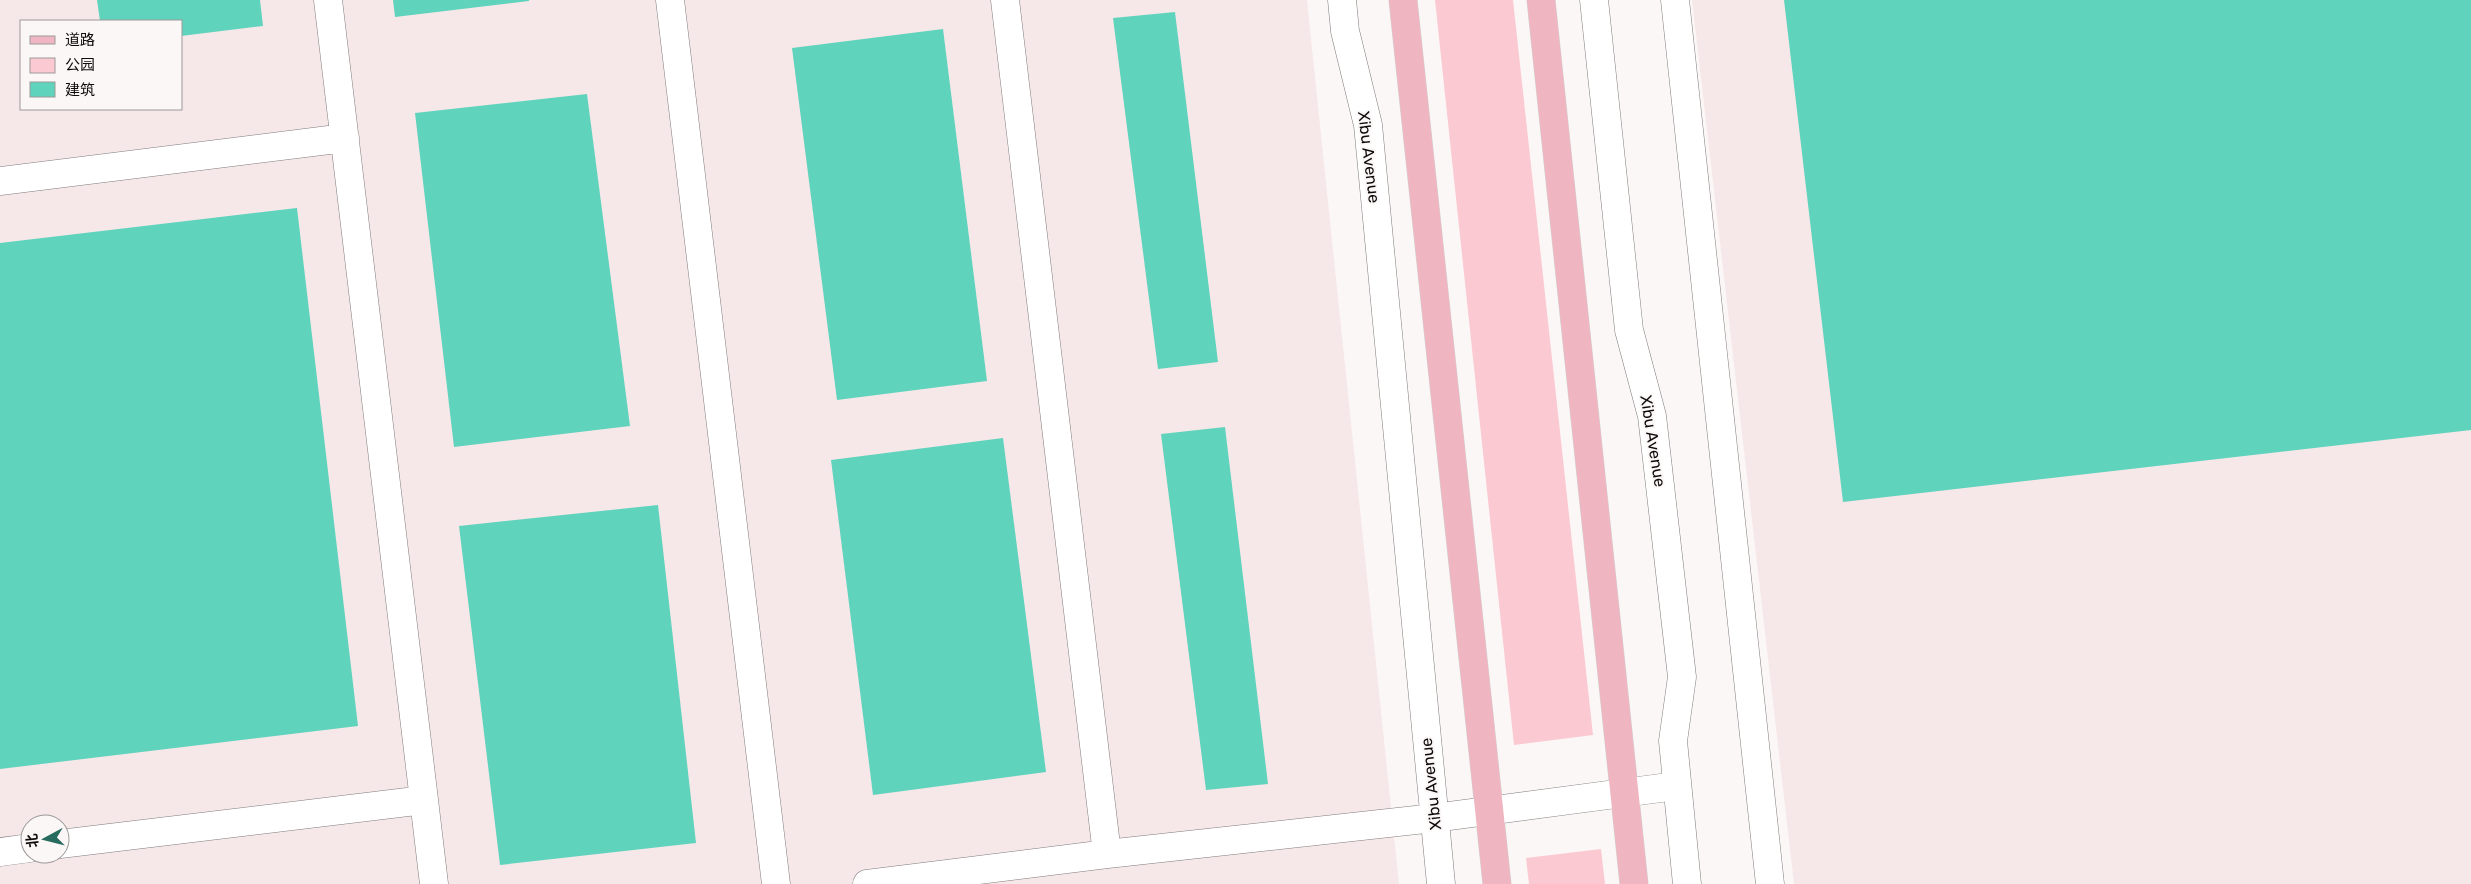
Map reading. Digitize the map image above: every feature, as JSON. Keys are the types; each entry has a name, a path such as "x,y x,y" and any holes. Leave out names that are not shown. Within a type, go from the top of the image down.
{"main road":[{"path":"1403,0 1497,884"},
{"path":"1541,0 1634,884"}],"street":[{"path":"328,0 434,884"},
{"path":"670,0 776,884"},
{"path":"1005,0 1107,854"},
{"name":"Xibu Avenue","path":"1342,0 1345,31 1368,125 1441,884"},
{"name":"Xibu Avenue","path":"1594,0 1629,330 1652,416 1682,677 1673,741 1687,884"},
{"path":"1675,0 1770,884"},
{"path":"0,181 344,138"},
{"path":"867,884 1107,854 1434,818 1676,786"},
{"path":"70,843 424,800"},
{"path":"0,852 20,849"}],"shaded area":[{"path":"0,0 1307,0 1399,884 0,884"},
{"path":"1692,0 2471,0 2471,884 1794,884"}],"green space":[{"path":"1435,0 1513,0 1593,735 1514,745"},
{"path":"1601,849 1605,884 1529,884 1526,858"}],"building":[{"path":"97,0 260,0 263,26 182,36 182,20 100,20"},
{"path":"393,0 529,0 529,1 395,17"},
{"path":"1784,0 2471,0 2471,430 1843,502"},
{"path":"1175,12 1218,362 1158,369 1113,18"},
{"path":"943,29 987,381 837,400 792,48"},
{"path":"587,94 630,426 454,447 415,113"},
{"path":"297,208 358,726 0,769 0,243"},
{"path":"1225,427 1268,784 1206,790 1161,434"},
{"path":"1003,438 1046,772 873,795 831,460"},
{"path":"658,505 696,843 500,865 459,526"}]}
